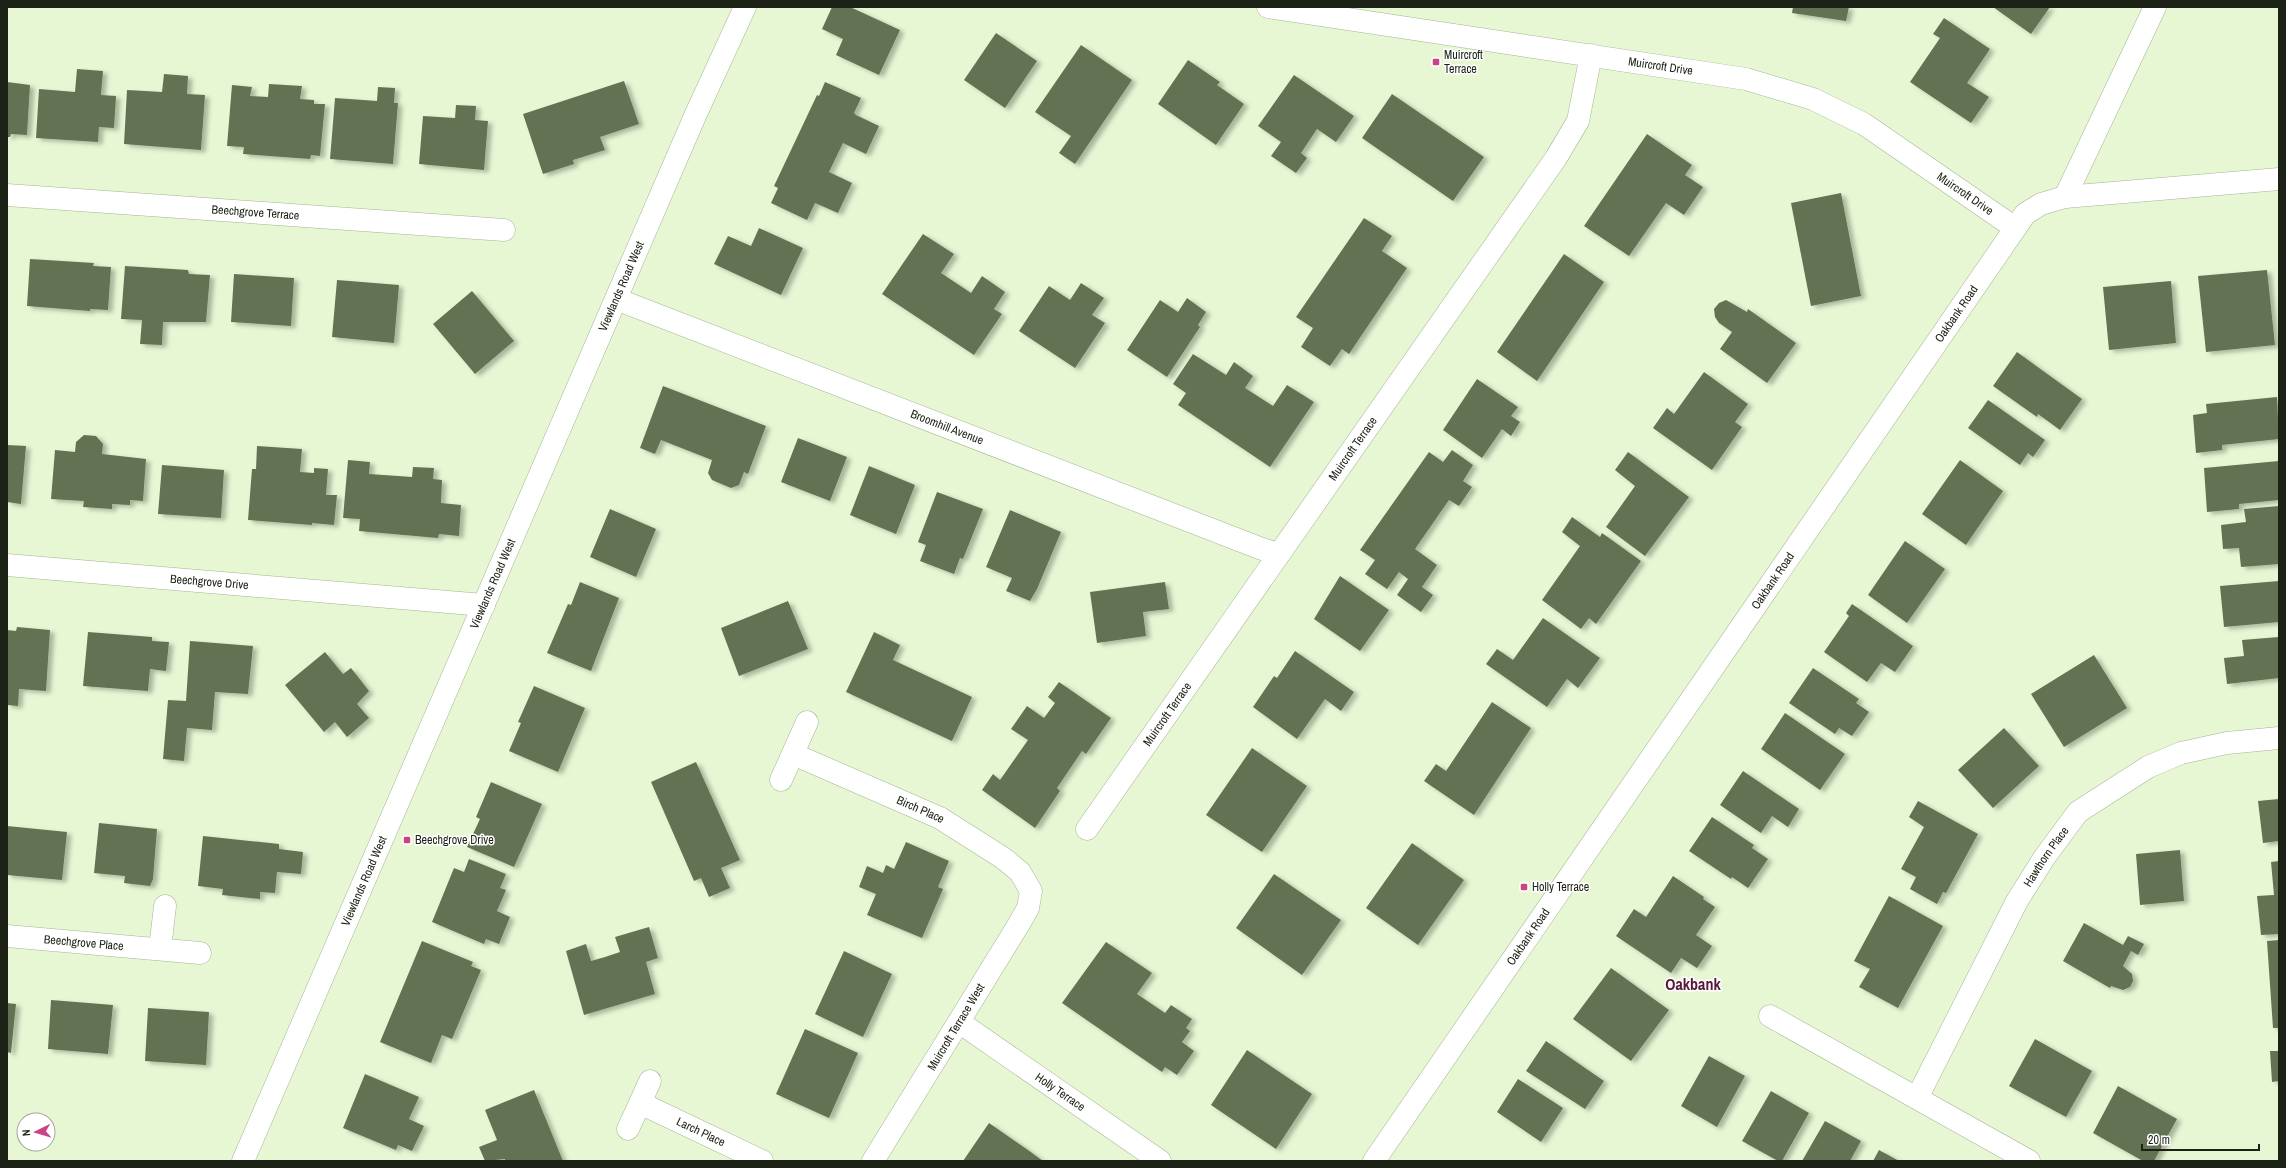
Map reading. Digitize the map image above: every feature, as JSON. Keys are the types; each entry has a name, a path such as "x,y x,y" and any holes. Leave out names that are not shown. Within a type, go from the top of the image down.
{"street":[{"name":"Viewlands Road West","path":"243,1161 616,299 745,7"},
{"name":"Muircroft Drive","path":"1268,7 1746,79 1813,100 1864,124 2015,228"},
{"path":"2065,197 2155,7"},
{"name":"Muircroft Terrace","path":"1087,829 1556,158 1578,121 1591,55"},
{"name":"Oakbank Road","path":"1374,1161 2025,214 2041,204 2065,197 2279,179"},
{"name":"Beechgrove Terrace","path":"7,196 504,230"},
{"name":"Broomhill Avenue","path":"616,299 1279,554"},
{"name":"Beechgrove Drive","path":"7,565 484,605"},
{"path":"781,780 807,722"},
{"name":"Hawthorn Place","path":"1918,1098 2017,901 2044,858 2078,812 2148,767 2181,753 2227,743 2279,738"},
{"name":"Birch Place","path":"793,754 940,818 1003,858 1020,872 1031,891"},
{"name":"Muircroft Terrace West","path":"873,1161 1028,908 1031,891"},
{"path":"160,949 165,906"},
{"name":"Beechgrove Place","path":"7,936 200,953"},
{"path":"1770,1016 2029,1161"},
{"name":"Holly Terrace","path":"959,1022 1160,1161"},
{"path":"628,1128 650,1081"},
{"name":"Larch Place","path":"640,1103 762,1161"}],"building":[{"path":"832,7 850,7 900,30 879,75 836,55 843,39 822,29"},
{"path":"1793,7 1849,7 1846,21 1792,13"},
{"path":"1993,7 2050,7 2031,34"},
{"path":"1944,18 1990,49 1967,83 1989,97 1971,123 1910,82 1940,38 1933,34"},
{"path":"996,33 1037,61 1005,108 964,80"},
{"path":"1081,45 1132,80 1075,164 1059,153 1071,136 1035,112"},
{"path":"1188,60 1220,82 1217,85 1244,104 1216,145 1158,104"},
{"path":"77,69 103,71 101,95 116,96 114,128 99,127 98,142 36,138 39,89 75,92"},
{"path":"164,74 188,76 187,94 205,95 201,150 124,144 127,90 162,92"},
{"path":"1294,75 1354,116 1336,142 1317,129 1301,153 1307,158 1296,173 1271,156 1281,142 1258,126"},
{"path":"624,81 639,124 600,137 605,150 573,160 574,164 543,174 523,114"},
{"path":"7,82 30,85 27,135 11,134 10,137 7,137"},
{"path":"825,82 861,98 854,113 879,126 866,154 843,143 829,172 852,183 838,213 815,203 807,220 771,203 778,188 774,186 817,95 819,96"},
{"path":"269,84 302,86 300,99 314,100 314,104 325,104 320,156 311,155 310,159 243,154 244,147 227,146 232,85 252,87 250,96 268,97"},
{"path":"378,87 395,88 394,103 398,103 393,164 330,159 335,98 377,101"},
{"path":"1392,94 1484,157 1453,201 1362,138"},
{"path":"456,105 476,106 475,120 488,121 484,170 419,164 423,116 455,118"},
{"path":"1647,134 1692,165 1685,175 1703,187 1684,215 1666,203 1629,256 1584,226"},
{"path":"1841,193 1861,296 1811,306 1791,203"},
{"path":"1364,218 1392,236 1382,251 1407,268 1349,354 1342,349 1330,366 1301,347 1313,328 1296,317"},
{"path":"759,228 803,248 781,295 714,264 728,236 751,246"},
{"path":"923,234 954,254 941,273 971,293 982,276 1005,292 994,309 1002,314 974,355 882,294"},
{"path":"1564,254 1604,282 1537,381 1497,352"},
{"path":"30,259 94,263 93,266 111,267 108,310 90,309 90,311 27,306"},
{"path":"125,266 188,270 189,274 210,275 206,322 163,322 162,345 140,344 142,320 121,319"},
{"path":"2267,270 2275,345 2206,352 2198,276"},
{"path":"234,274 294,278 291,326 231,322"},
{"path":"337,280 399,285 394,343 332,337"},
{"path":"2171,281 2176,343 2109,350 2103,287"},
{"path":"1081,283 1104,298 1092,315 1105,323 1075,368 1019,331 1049,286 1070,300"},
{"path":"472,291 514,341 475,374 433,324"},
{"path":"1187,298 1206,312 1198,325 1200,327 1167,377 1127,350 1160,300 1178,312"},
{"path":"1726,300 1747,312 1748,309 1796,343 1767,383 1720,349 1732,332 1719,323 1715,317 1714,309 1719,303"},
{"path":"2017,352 2082,399 2060,430 2038,414 2037,417 1993,386"},
{"path":"1193,354 1226,375 1234,362 1253,376 1245,388 1273,406 1287,385 1314,402 1270,467 1178,405 1186,393 1173,384"},
{"path":"1704,372 1748,404 1735,422 1742,427 1712,470 1653,428 1667,408 1674,414"},
{"path":"1477,379 1518,407 1511,416 1520,422 1511,436 1502,429 1482,458 1443,430"},
{"path":"663,386 766,426 748,474 744,472 739,485 731,488 712,480 708,473 712,460 661,440 655,454 640,448"},
{"path":"2277,397 2279,439 2222,445 2222,450 2196,453 2193,415 2207,413 2206,404"},
{"path":"1988,400 2045,440 2033,457 2028,453 2020,465 1968,428"},
{"path":"84,435 96,436 103,444 102,454 146,459 143,501 130,500 130,505 112,504 112,509 83,507 84,501 51,499 55,450 75,452 76,442"},
{"path":"798,438 847,457 830,501 781,482"},
{"path":"7,445 26,446 21,504 7,502"},
{"path":"257,446 302,449 300,472 314,473 314,468 328,469 326,495 337,495 334,525 312,523 312,525 248,520 252,469 256,469"},
{"path":"1452,450 1473,465 1463,481 1472,487 1459,506 1449,500 1415,549 1437,565 1422,587 1433,595 1421,612 1397,595 1408,579 1399,572 1387,589 1365,574 1375,560 1360,550 1429,452 1443,462"},
{"path":"1628,452 1689,497 1645,556 1606,527 1635,486 1615,470"},
{"path":"348,460 370,462 369,474 412,477 413,467 434,468 433,479 442,480 441,503 461,505 459,536 439,534 438,538 359,531 360,519 343,518"},
{"path":"1960,460 2003,491 1966,545 1922,514"},
{"path":"2279,461 2279,500 2239,504 2239,509 2207,512 2204,468"},
{"path":"162,465 224,470 221,518 158,514"},
{"path":"869,466 915,485 896,534 850,515"},
{"path":"937,492 983,509 963,559 960,558 954,574 920,561 926,545 918,542"},
{"path":"2279,506 2279,564 2241,567 2239,548 2223,549 2221,525 2246,522 2244,509"},
{"path":"610,509 656,529 636,577 590,557"},
{"path":"1010,510 1061,532 1037,589 1030,601 1006,591 1012,578 986,567"},
{"path":"1572,517 1600,537 1602,533 1641,561 1596,624 1589,618 1581,629 1542,600 1580,546 1562,532"},
{"path":"1905,541 1945,569 1907,623 1868,595"},
{"path":"1340,576 1389,610 1360,651 1314,619"},
{"path":"2279,581 2279,622 2224,627 2220,586"},
{"path":"580,582 619,598 591,671 547,653 568,604 571,605"},
{"path":"1165,582 1169,609 1143,612 1146,636 1097,643 1090,592"},
{"path":"788,601 808,649 739,676 721,628"},
{"path":"1852,604 1913,646 1895,672 1881,663 1867,682 1824,652 1849,616 1846,613"},
{"path":"1543,618 1600,658 1578,688 1567,679 1547,707 1486,664 1497,649 1513,660"},
{"path":"17,627 50,630 46,691 19,689 18,706 7,705 7,630 16,631"},
{"path":"88,632 152,637 152,641 169,642 166,671 150,669 148,691 83,686"},
{"path":"874,632 900,645 893,660 972,697 952,741 846,692"},
{"path":"2279,637 2279,678 2227,684 2224,658 2244,656 2242,640"},
{"path":"190,641 253,646 248,694 215,692 212,730 187,728 184,761 163,759 168,700 186,701"},
{"path":"1295,651 1354,692 1341,711 1325,699 1297,739 1253,707 1274,676 1277,678"},
{"path":"325,652 343,674 351,668 369,691 357,704 369,718 347,737 335,722 324,732 285,685"},
{"path":"2094,655 2127,708 2064,747 2031,694"},
{"path":"1813,668 1859,699 1856,703 1869,712 1852,736 1839,728 1835,734 1789,703"},
{"path":"1059,682 1111,718 1086,754 1082,751 1057,788 1060,791 1035,828 982,790 993,774 1000,780 1028,740 1011,729 1027,706 1044,718 1055,703 1048,697"},
{"path":"534,686 585,708 558,772 509,751 521,723 518,722"},
{"path":"1492,702 1531,728 1474,815 1424,781 1436,764 1446,771"},
{"path":"1785,713 1845,754 1820,790 1761,749"},
{"path":"2004,728 2039,766 1993,808 1958,770"},
{"path":"1252,748 1307,786 1262,852 1206,815"},
{"path":"696,762 740,860 721,868 730,888 709,897 701,878 694,881 651,782"},
{"path":"1743,771 1799,809 1788,827 1772,816 1761,833 1720,805"},
{"path":"491,782 542,804 514,867 467,847 480,819 476,817"},
{"path":"2279,799 2279,841 2263,843 2258,801"},
{"path":"1918,801 1978,834 1946,893 1943,892 1937,904 1910,889 1916,877 1901,869 1924,827 1909,817"},
{"path":"1712,817 1754,845 1752,848 1768,859 1748,888 1732,877 1731,879 1689,851"},
{"path":"99,823 157,829 153,879 150,886 124,883 125,876 94,873"},
{"path":"7,826 67,832 62,880 7,875"},
{"path":"203,836 279,844 279,849 303,852 301,874 277,872 275,893 260,892 260,899 222,895 223,889 198,886"},
{"path":"906,842 949,861 938,887 943,889 922,938 867,915 876,894 859,887 867,866 883,873 886,865 894,869"},
{"path":"1412,843 1464,880 1418,945 1366,908"},
{"path":"2180,850 2184,901 2140,905 2136,854"},
{"path":"469,859 506,874 500,888 506,890 497,911 510,917 499,944 486,939 484,944 432,922 454,868 464,872"},
{"path":"2279,861 2279,934 2261,935 2257,896 2274,895 2271,862"},
{"path":"1274,874 1341,920 1302,975 1236,928"},
{"path":"1673,876 1704,897 1703,899 1715,907 1696,935 1712,946 1697,968 1681,958 1671,973 1616,936 1634,909 1646,917"},
{"path":"1889,896 1943,926 1898,1008 1859,987 1870,969 1854,961"},
{"path":"2084,923 2123,945 2128,936 2144,944 2138,955 2131,951 2123,966 2132,974 2133,981 2130,987 2123,990 2111,986 2110,988 2063,961"},
{"path":"649,927 658,958 646,962 655,994 584,1015 566,951 586,944 591,961 605,957 620,952 615,937"},
{"path":"2279,940 2279,1028 2273,1028 2267,941"},
{"path":"422,941 473,962 471,966 481,970 452,1039 442,1035 431,1063 380,1042"},
{"path":"1106,942 1152,973 1137,994 1165,1013 1171,1005 1192,1019 1186,1028 1190,1031 1182,1042 1194,1051 1177,1075 1165,1067 1162,1072 1062,1003"},
{"path":"844,951 892,974 863,1037 815,1014"},
{"path":"1611,968 1669,1010 1631,1061 1573,1019"},
{"path":"51,1000 113,1005 108,1054 48,1049"},
{"path":"7,1003 16,1004 11,1053 7,1052"},
{"path":"148,1008 209,1012 206,1065 145,1061"},
{"path":"805,1029 858,1053 829,1118 776,1094"},
{"path":"2035,1039 2092,1071 2066,1117 2009,1086"},
{"path":"1546,1041 1604,1081 1585,1109 1526,1071"},
{"path":"1247,1050 1312,1094 1276,1149 1211,1105"},
{"path":"2270,1051 2279,1051 2279,1081 2272,1082"},
{"path":"1709,1056 1745,1076 1717,1127 1681,1106"},
{"path":"365,1074 419,1097 409,1119 424,1126 412,1151 398,1145 396,1150 343,1128"},
{"path":"1518,1079 1563,1108 1541,1142 1497,1112"},
{"path":"2118,1086 2177,1119 2154,1161 2143,1161 2093,1133"},
{"path":"534,1090 563,1161 505,1161 505,1159 485,1161 479,1147 497,1140 485,1110"},
{"path":"1771,1091 1809,1113 1782,1161 1778,1161 1742,1141"},
{"path":"1825,1121 1861,1141 1850,1161 1802,1161"},
{"path":"989,1123 1028,1150 1043,1161 963,1161"},
{"path":"1879,1150 1899,1161 1873,1161"}],"place":[{"name":"Muircroft Terrace","path":"1436,62"},
{"name":"Beechgrove Drive","path":"407,840"},
{"name":"Holly Terrace","path":"1524,887"}],"district":[{"name":"Oakbank","path":"1693,984"}]}
